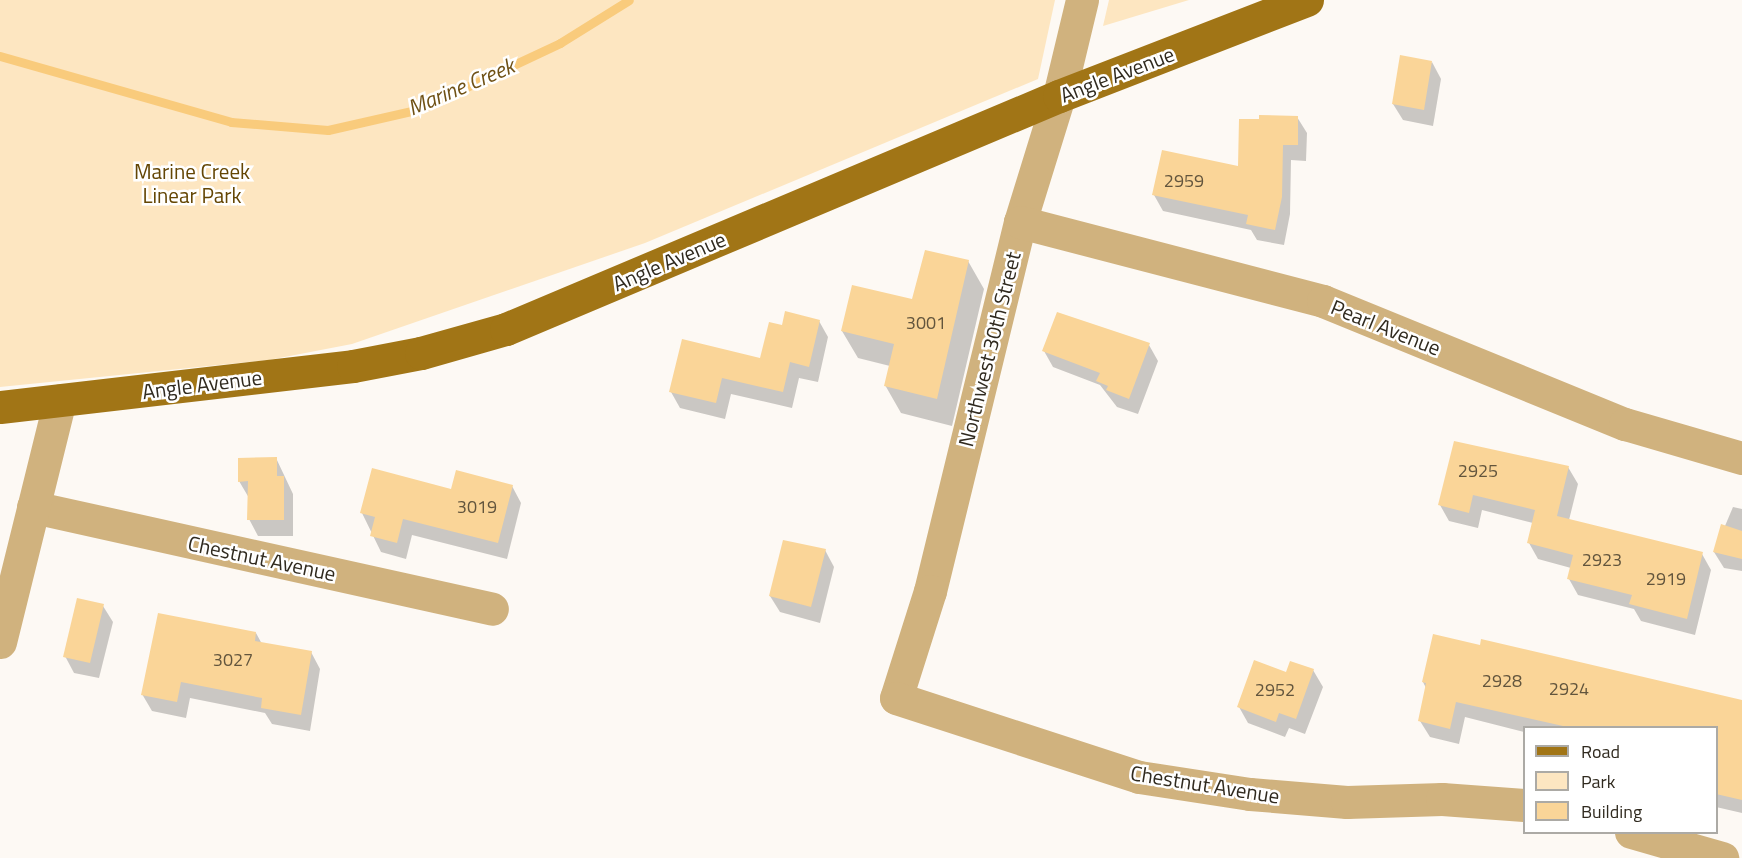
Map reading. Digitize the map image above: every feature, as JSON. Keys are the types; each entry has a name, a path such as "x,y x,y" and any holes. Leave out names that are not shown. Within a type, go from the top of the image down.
{"main road":[{"name":"Angle Avenue","path":"0,407 353,366 421,353 506,329 1059,96 1307,0"}],"street":[{"name":"Northwest 30th Street","path":"896,698 930,591 1020,222 1059,96 1082,0"},
{"name":"Pearl Avenue","path":"1020,222 1323,301 1625,424 1742,458"},
{"path":"0,642 60,400"},
{"name":"Chestnut Avenue","path":"33,507 492,609"},
{"name":"Chestnut Avenue","path":"896,698 1139,777 1250,794 1347,802 1442,799 1523,805"},
{"path":"1638,834 1722,858"}],"green space":[{"name":"Marine Creek Linear Park","path":"0,0 1055,0 1038,79 645,243 352,344 269,360 0,387"},
{"path":"1109,0 1189,0 1103,26"}],"building":[{"path":"1400,55 1432,61 1424,110 1392,104"},
{"path":"1259,115 1298,116 1298,145 1283,145 1282,197 1275,230 1246,224 1248,215 1152,195 1162,150 1238,166 1239,119 1259,119"},
{"path":"925,250 969,260 937,399 884,386 894,344 841,331 852,285 912,299"},
{"path":"785,311 820,320 809,367 790,362 783,392 722,378 716,403 669,392 682,339 760,358 769,322 782,325"},
{"path":"1057,312 1150,343 1129,399 1106,390 1108,386 1096,381 1100,373 1042,351"},
{"path":"1454,441 1569,466 1557,516 1703,552 1687,619 1629,604 1632,595 1567,579 1573,555 1527,543 1535,510 1473,495 1469,513 1438,505"},
{"path":"277,457 277,476 284,476 284,520 247,520 248,481 238,482 238,458"},
{"path":"372,468 451,489 456,470 513,485 498,543 403,519 397,543 370,536 375,517 360,513"},
{"path":"1721,524 1742,531 1742,559 1713,552"},
{"path":"783,540 826,549 811,607 769,596"},
{"path":"77,598 104,604 90,663 63,657"},
{"path":"158,613 256,632 255,641 312,651 301,715 261,708 262,698 181,682 177,702 141,695"},
{"path":"1433,634 1480,645 1481,639 1742,700 1742,800 1718,794 1718,726 1563,726 1456,702 1450,729 1418,721 1426,683 1422,682"},
{"path":"1254,660 1286,672 1290,661 1314,669 1296,719 1279,713 1276,722 1237,707"}],"waterway":[{"name":"Marine Creek","path":"0,56 231,122 328,130 420,109 560,43 629,0"}]}
